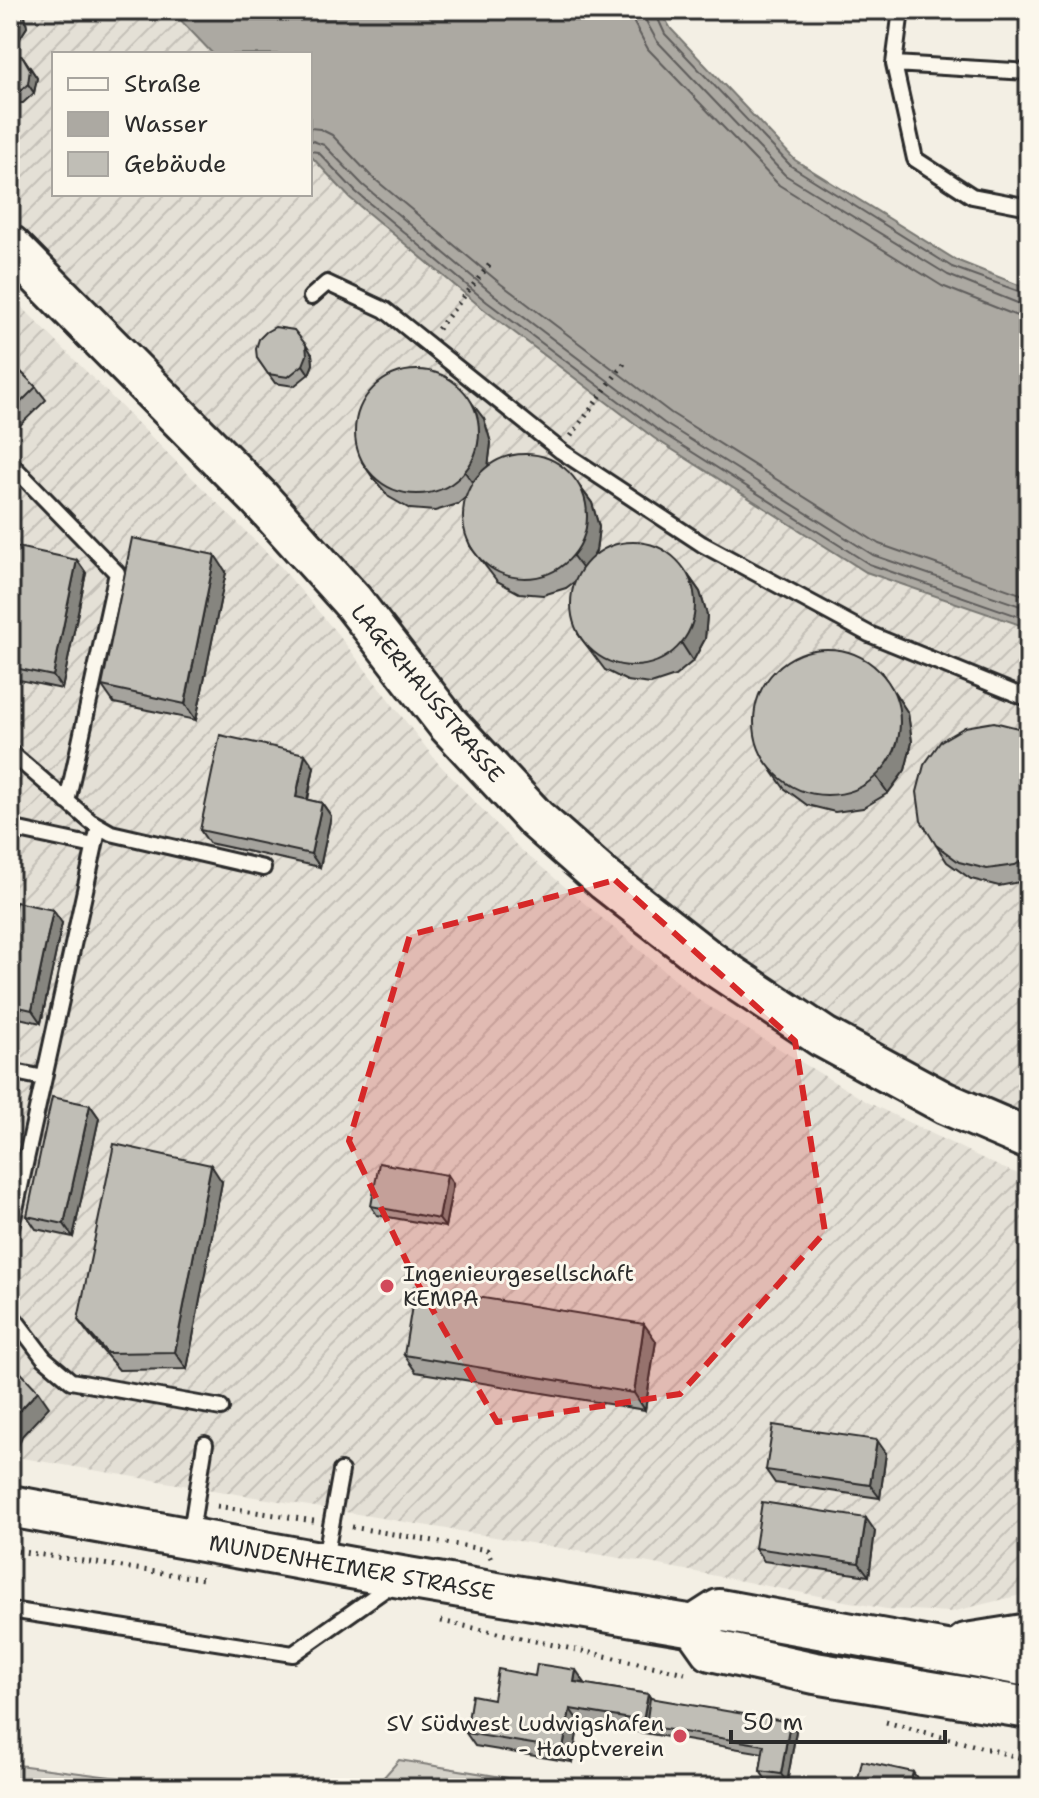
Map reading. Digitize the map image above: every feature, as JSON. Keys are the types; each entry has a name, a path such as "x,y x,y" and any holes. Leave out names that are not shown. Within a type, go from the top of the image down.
{"street":[{"name":"LAGERHAUSSTRASSE","path":"10,246 259,498 353,602 447,723 536,819 605,880 710,962 823,1037 945,1103 1029,1139"},
{"name":"MUNDENHEIMER STRASSE","path":"10,1506 694,1626"},
{"path":"1029,1666 719,1610 694,1626 711,1650 815,1673 1029,1708"},
{"path":"933,1650 1029,1634"}],"lane":[{"path":"901,10 894,64 915,159 972,196 1029,207"},
{"path":"894,64 1029,72"},
{"path":"311,297 327,283 385,310 561,451 702,544 869,634 1029,699"},
{"path":"10,463 117,573 67,802"},
{"path":"10,752 67,802 111,833 263,868"},
{"path":"10,1232 99,826"},
{"path":"10,828 94,846"},
{"path":"10,1071 44,1078"},
{"path":"10,1305 13,1317 44,1358 71,1381 221,1408"},
{"path":"190,1538 205,1444"},
{"path":"325,1563 341,1471"},
{"path":"10,1610 293,1654 401,1577"}],"path":[{"path":"426,344 490,264"},
{"path":"561,451 625,362"},
{"path":"10,1550 216,1580"},
{"path":"438,1620 692,1675"},
{"path":"883,1721 1029,1760"}],"highlighted area":[{"path":"615,880 795,1041 825,1232 680,1394 497,1422 415,1279 349,1141 410,935"}],"shaded area":[{"path":"10,10 171,10 211,52 52,52 52,196 312,196 312,157 350,198 482,308 654,438 866,572 1029,628 1029,1119 932,1076 771,981 659,900 558,816 472,724 172,386 10,221"},
{"path":"10,295 280,566 438,763 519,848 700,1001 869,1103 1029,1178 1029,1593 951,1612 886,1609 644,1562 10,1456"},
{"path":"399,1760 568,1788 374,1788"},
{"path":"10,1764 196,1788 10,1788"}],"water":[{"path":"171,10 660,10 671,29 795,160 956,260 1029,289 1029,628 866,572 654,438 482,308 350,198 312,157 312,52 211,52"}],"building":[{"path":"10,10 20,10 21,19 10,31"},
{"path":"10,52 23,57 30,69 28,84 17,94 10,94"},
{"path":"275,327 294,330 306,345 307,355 303,365 288,377 268,374 257,358 259,339"},
{"path":"10,361 36,387 10,413"},
{"path":"417,370 441,375 461,388 474,408 479,432 474,456 461,476 441,489 417,494 393,489 373,476 360,456 355,432 360,408 373,388 393,375"},
{"path":"525,454 549,459 569,472 582,492 587,516 582,540 569,560 549,573 525,578 501,573 481,560 468,540 463,516 468,492 481,472 501,459"},
{"path":"132,538 215,555 185,704 102,686"},
{"path":"633,542 657,547 677,560 690,580 695,604 690,628 677,648 657,661 633,666 609,661 589,648 576,628 571,604 576,580 589,560 609,547"},
{"path":"17,547 77,560 53,676 10,667 10,580"},
{"path":"827,649 855,655 878,671 894,694 900,722 894,750 878,773 855,789 827,795 799,789 776,773 760,750 754,722 760,694 776,671 799,655"},
{"path":"994,722 1022,729 1029,734 1029,857 1015,865 987,869 959,862 936,845 921,821 917,792 924,765 941,741 965,727"},
{"path":"220,735 305,754 296,797 322,803 311,854 200,830"},
{"path":"16,902 53,910 32,1010 10,1005 10,930"},
{"path":"52,1097 90,1105 64,1224 27,1216"},
{"path":"114,1144 211,1165 175,1352 107,1353 78,1320"},
{"path":"379,1163 447,1175 439,1219 371,1206"},
{"path":"415,1287 644,1324 634,1393 404,1355"},
{"path":"10,1361 38,1391 10,1421"},
{"path":"773,1425 877,1440 870,1485 766,1470"},
{"path":"762,1502 866,1518 859,1563 755,1548"},
{"path":"537,1664 576,1670 574,1682 648,1694 643,1721 570,1709 563,1749 466,1733 472,1695 493,1699 498,1669 535,1676"},
{"path":"650,1698 790,1722 781,1774 760,1771 764,1745 646,1726"},
{"path":"862,1761 913,1772 909,1788 856,1788"}],"place":[{"name":"Ingenieurgesellschaft KEMPA","path":"387,1286"},
{"name":"SV Südwest Ludwigshafen - Hauptverein","path":"680,1736"}]}
